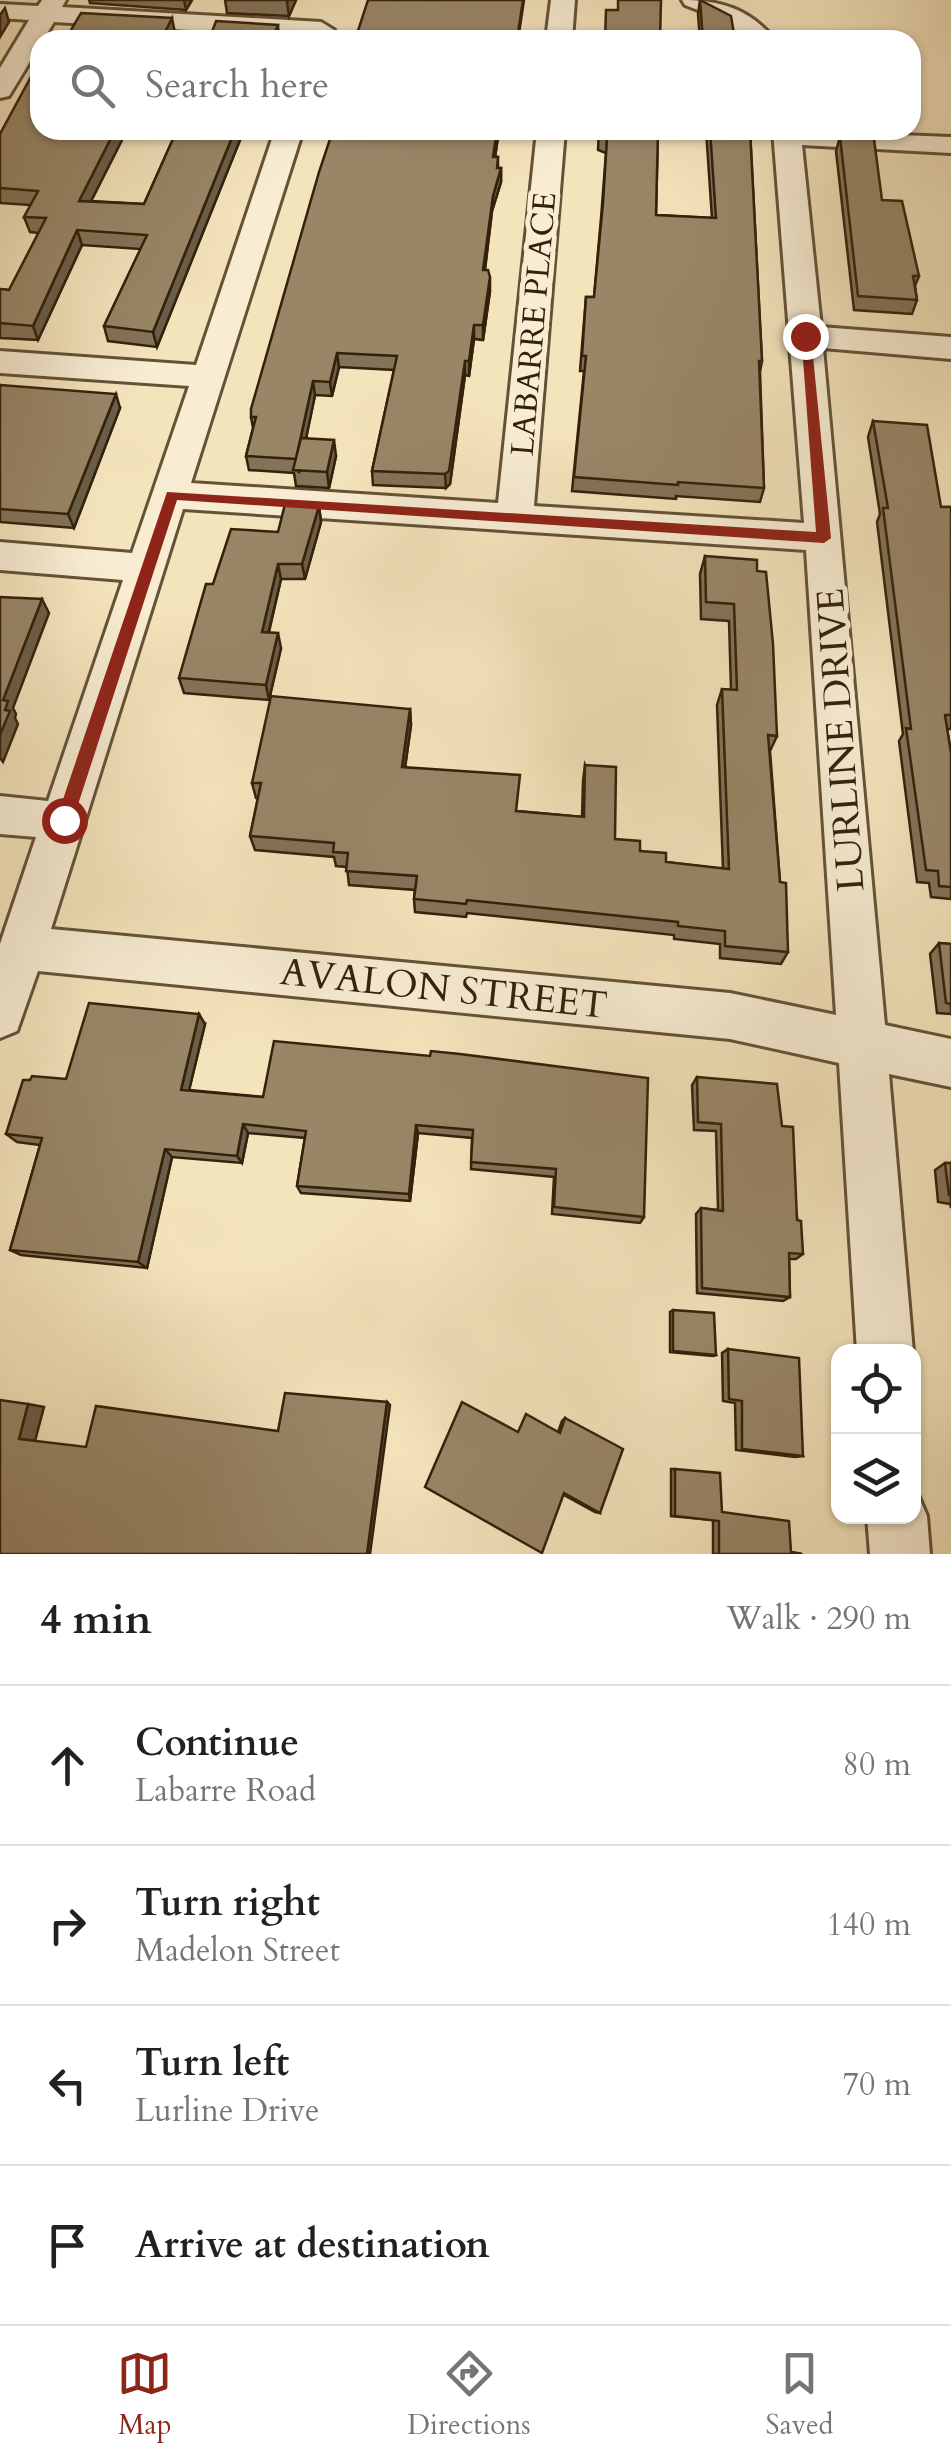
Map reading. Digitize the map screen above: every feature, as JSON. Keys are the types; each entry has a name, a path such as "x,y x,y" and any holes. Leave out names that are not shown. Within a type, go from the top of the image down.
{"street":[{"path":"322,30 331,0"},
{"path":"561,30 563,0"},
{"path":"694,0 728,13 749,30"},
{"path":"36,30 50,7"},
{"path":"0,11 50,7 272,30"},
{"path":"0,90 30,40"},
{"path":"0,1014 286,140"},
{"name":"LABARRE PLACE","path":"515,519 550,140"},
{"name":"LURLINE DRIVE","path":"788,140 824,538 884,1344"},
{"path":"867,140 951,146"},
{"path":"805,336 951,348"},
{"path":"0,362 210,377"},
{"path":"172,495 824,538"},
{"path":"0,556 148,568"},
{"path":"0,815 64,820"},
{"name":"AVALON STREET","path":"22,948 730,1016 951,1063"},
{"path":"898,1524 900,1554"}],"building":[{"path":"368,0 523,0 518,30 358,30"},
{"path":"618,0 661,0 660,30 605,30 606,10 618,10"},
{"path":"700,0 731,16 733,30 702,30"},
{"path":"81,13 172,18 166,30 71,30"},
{"path":"216,21 278,25 276,30 213,30"},
{"path":"30,78 30,140 110,140 79,201 144,204 173,140 231,140 153,332 104,326 147,235 77,230 33,326 0,323 0,289 9,290 46,218 24,217 38,191 0,188 0,134"},
{"path":"330,140 496,140 493,157 498,157 497,168 501,168 493,196 483,270 488,270 490,277 483,325 474,325 449,471 445,474 372,471 397,356 337,353 330,382 313,381 296,459 246,456 256,417 251,417 251,409"},
{"path":"607,140 658,140 656,215 716,218 711,140 751,140 764,488 574,477 586,356 582,356 586,297 594,297"},
{"path":"840,140 874,140 882,200 902,201 919,276 913,276 917,300 858,296"},
{"path":"0,385 116,394 68,514 0,509"},
{"path":"873,421 927,425 941,507 951,507 951,715 945,715 951,753 951,887 939,886 938,871 926,870 906,728 911,729 883,508 888,508"},
{"path":"301,438 334,440 327,472 293,470"},
{"path":"285,504 319,506 302,564 278,564 262,632 278,633 266,685 179,678 206,584 213,584 231,529 278,532"},
{"path":"705,556 757,560 757,571 766,572 777,736 768,735 780,882 786,883 788,952 725,946 725,931 678,926 678,922 467,900 466,904 414,899 417,876 346,871 348,853 333,852 334,843 250,836 261,783 252,783 271,696 410,709 402,767 520,775 516,811 584,817 585,765 616,767 615,839 640,841 640,851 666,853 666,862 729,869 722,689 737,690 734,604 706,602"},
{"path":"0,597 42,599 3,700 8,701 5,710 10,711 0,735"},
{"path":"939,943 951,944 951,1004 946,1003"},
{"path":"89,1003 199,1014 181,1090 263,1097 274,1041 430,1056 431,1051 648,1078 644,1217 554,1207 556,1169 471,1162 473,1130 416,1125 409,1194 297,1186 306,1131 243,1124 237,1156 165,1149 138,1262 10,1250 42,1138 6,1134 23,1080 32,1076 66,1079"},
{"path":"697,1077 777,1084 782,1126 793,1127 797,1220 801,1221 803,1254 789,1253 790,1297 702,1288 701,1208 723,1211 721,1124 698,1122"},
{"path":"945,1163 951,1163 951,1196 949,1195"},
{"path":"673,1310 714,1313 716,1355 673,1351"},
{"path":"728,1349 799,1358 803,1456 742,1449 742,1401 729,1399"},
{"path":"285,1393 387,1402 367,1554 0,1554 0,1400 28,1404 19,1439 86,1447 96,1406 278,1431"},
{"path":"462,1402 518,1432 526,1414 560,1433 565,1418 623,1449 600,1513 564,1493 542,1553 425,1487"},
{"path":"675,1469 720,1473 722,1512 789,1521 791,1552 802,1554 719,1554 719,1521 675,1516"}],"route":[{"path":"64,820 172,495 824,538 805,336"}]}
